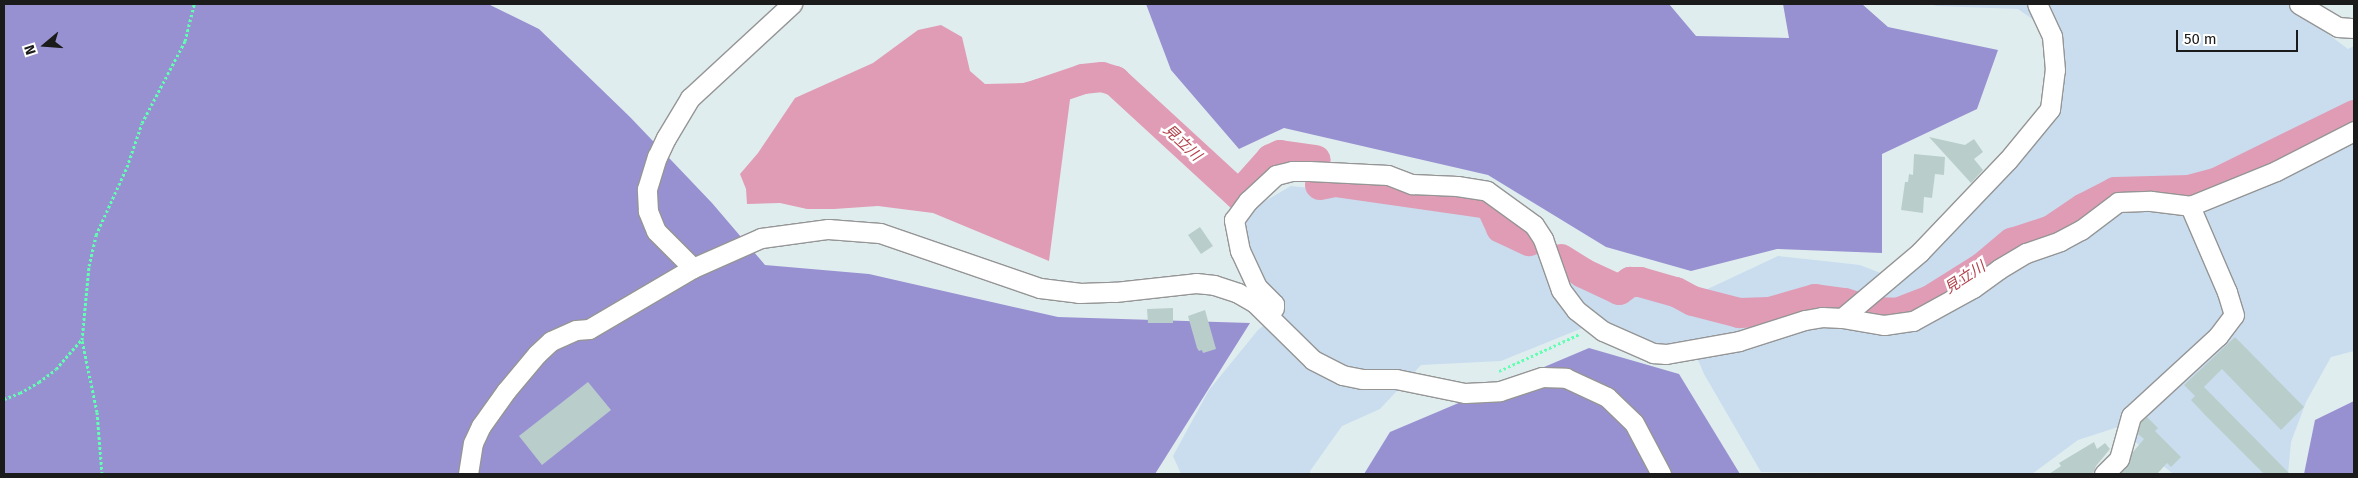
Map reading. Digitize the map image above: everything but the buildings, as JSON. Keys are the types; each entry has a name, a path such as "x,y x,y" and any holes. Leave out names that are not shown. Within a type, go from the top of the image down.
{"street":[{"path":"693,268 656,231 648,211 647,189 657,158 666,138 690,98 792,4"},
{"path":"1276,324 1274,304 1257,287 1240,251 1234,220 1248,201 1276,175 1292,171 1388,176 1412,184 1457,186 1486,190 1534,225 1543,239 1561,290 1576,310 1603,331 1653,353 1666,354 1739,341 1805,320 1851,310 1920,252 2008,160 2050,109 2055,70 2052,36 2037,4"},
{"path":"2299,4 2338,27 2354,28"},
{"path":"1851,310 1884,325 1913,322 1973,288 1999,269 2026,253 2060,242 2081,230 2118,202 2151,201 2190,206 2276,171 2354,131"},
{"path":"2104,474 2119,459 2131,416 2218,336 2234,315 2228,292 2190,206"},
{"path":"468,474 473,443 481,426 506,391 543,347 564,334 589,329 693,268 761,238 828,229 880,233 1040,288 1079,293 1115,292 1196,283 1214,285 1238,293 1255,302 1313,360 1342,375 1362,380 1396,379 1465,393 1500,391 1542,377 1566,378 1607,397 1634,423 1662,474"}],"path":[{"path":"102,474 97,412 82,340 89,266 96,235 127,167 142,123 185,41 194,4"},
{"path":"1497,373 1577,334 1603,331"},
{"path":"4,399 20,393 39,382 56,369 82,340"}],"shaded area":[{"path":"4,4 488,4 539,29 630,117 712,203 765,265 869,274 1058,317 1250,323 1155,474 4,474"},
{"path":"1146,4 1669,4 1696,36 1789,38 1783,4 1862,4 1888,27 1998,50 1977,109 1882,154 1882,253 1777,249 1691,271 1606,247 1488,175 1284,128 1239,149 1171,70"},
{"path":"1929,4 2288,4 2348,49 2354,46 2354,351 2331,357 2306,402 2291,442 2288,474 2173,474 2118,427 2078,440 2032,474 1761,472 1704,374 1696,355 1650,342 1597,322 1501,361 1421,365 1380,409 1342,426 1310,471 1310,474 1181,474 1173,456 1209,390 1258,330 1283,311 1273,291 1255,275 1236,218 1291,186 1488,207 1495,230 1547,237 1601,280 1680,302 1778,256 1860,265 1898,280 2048,129 2064,92 2062,40 2018,9 1937,6"},
{"path":"941,25 962,37 970,71 985,84 1023,83 1074,69 1049,261 933,213 878,206 807,209 780,203 747,204 746,189 740,174 758,153 795,98 873,63 918,30"},
{"path":"1589,348 1679,374 1740,474 1364,474 1390,432"},
{"path":"2354,401 2354,474 2304,474 2315,420"}],"waterway":[{"name":"見立川","path":"1039,94 1083,79 1102,77 1115,81 1239,195 1271,159 1280,155 1316,160"},
{"name":"見立川","path":"1561,259 1583,273 1619,290 1630,282 1640,282 1676,292 1693,301 1739,313 1770,312 1815,299 1845,303 1874,312 1897,313 1929,301 1983,267 2012,243 2050,231 2084,208 2115,192 2189,190 2218,182 2354,115"},
{"name":"見立川","path":"1320,185 1335,182 1490,204 1501,228 1529,241"}]}
